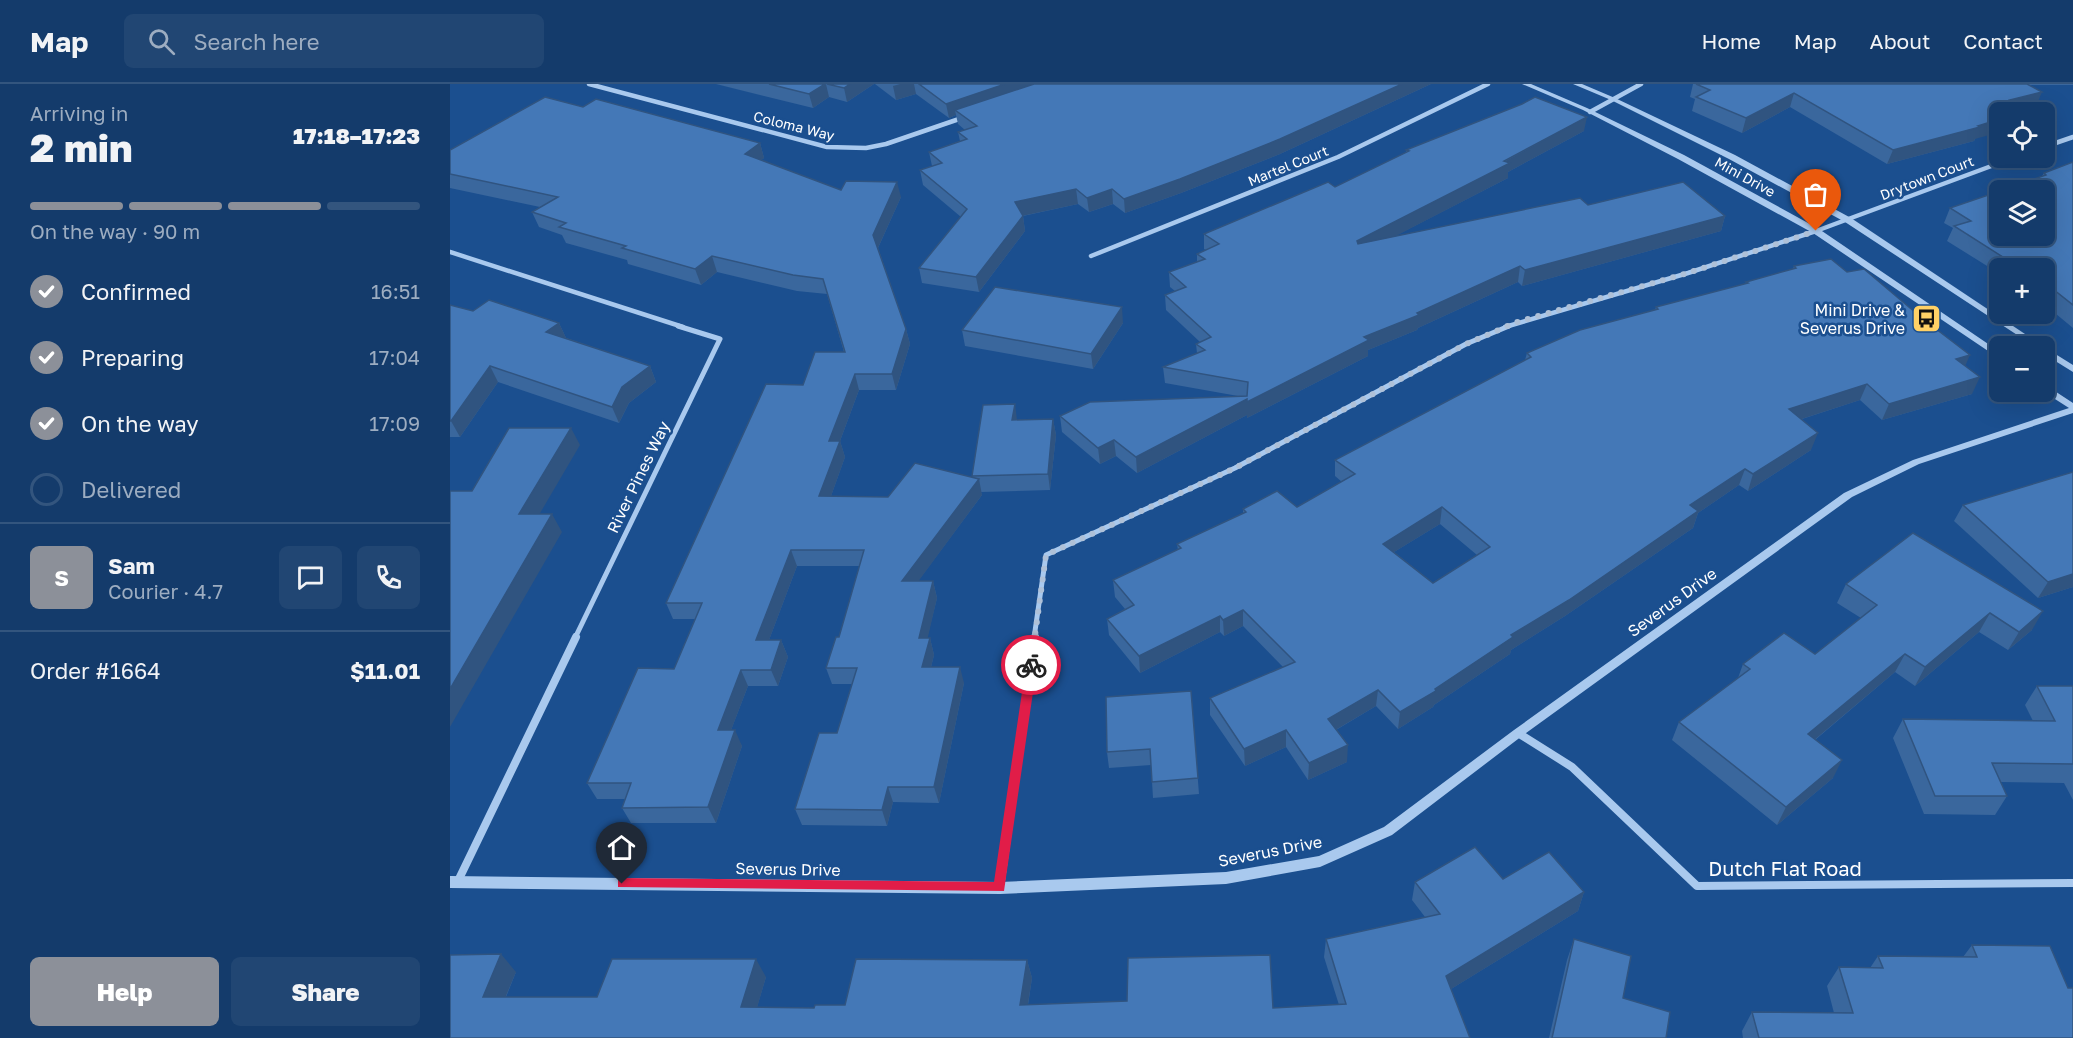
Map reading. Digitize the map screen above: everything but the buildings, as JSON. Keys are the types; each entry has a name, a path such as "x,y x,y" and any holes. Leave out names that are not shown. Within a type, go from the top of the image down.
{"street":[{"name":"Coloma Way","path":"589,84 827,147 866,148 886,144 974,115"},
{"name":"Martel Court","path":"1091,256 1338,157 1488,84"},
{"name":"Mini Drive","path":"1525,84 1590,112 1681,157 1816,231 1989,349"},
{"name":"Mini Drive","path":"1576,84 1613,99 1732,157 1848,220 2024,336"},
{"path":"1590,112 1641,84"},
{"path":"2055,143 2073,137"},
{"name":"Drytown Court","path":"1000,888 1011,823 1046,555 1235,468 1466,344 1517,322 1688,273 1816,231 1989,167"},
{"name":"River Pines Way","path":"450,252 720,339 454,882"},
{"path":"2055,357 2073,369"},
{"path":"2055,395 2073,409"},
{"name":"Severus Drive","path":"454,882 1000,888 1226,878 1320,861 1388,831 1518,733 1848,495 1916,462 2073,409"},
{"name":"Dutch Flat Road","path":"1518,733 1572,767 1697,886 2073,884"}],"way so far":[{"path":"1031,665 1046,555 1235,468 1466,344 1517,322 1688,273 1816,231"}],"place":[{"name":"Mini Drive & Severus Drive","path":"1926,319"}],"route":[{"path":"622,884 1000,888 1011,823 1031,665"}]}
